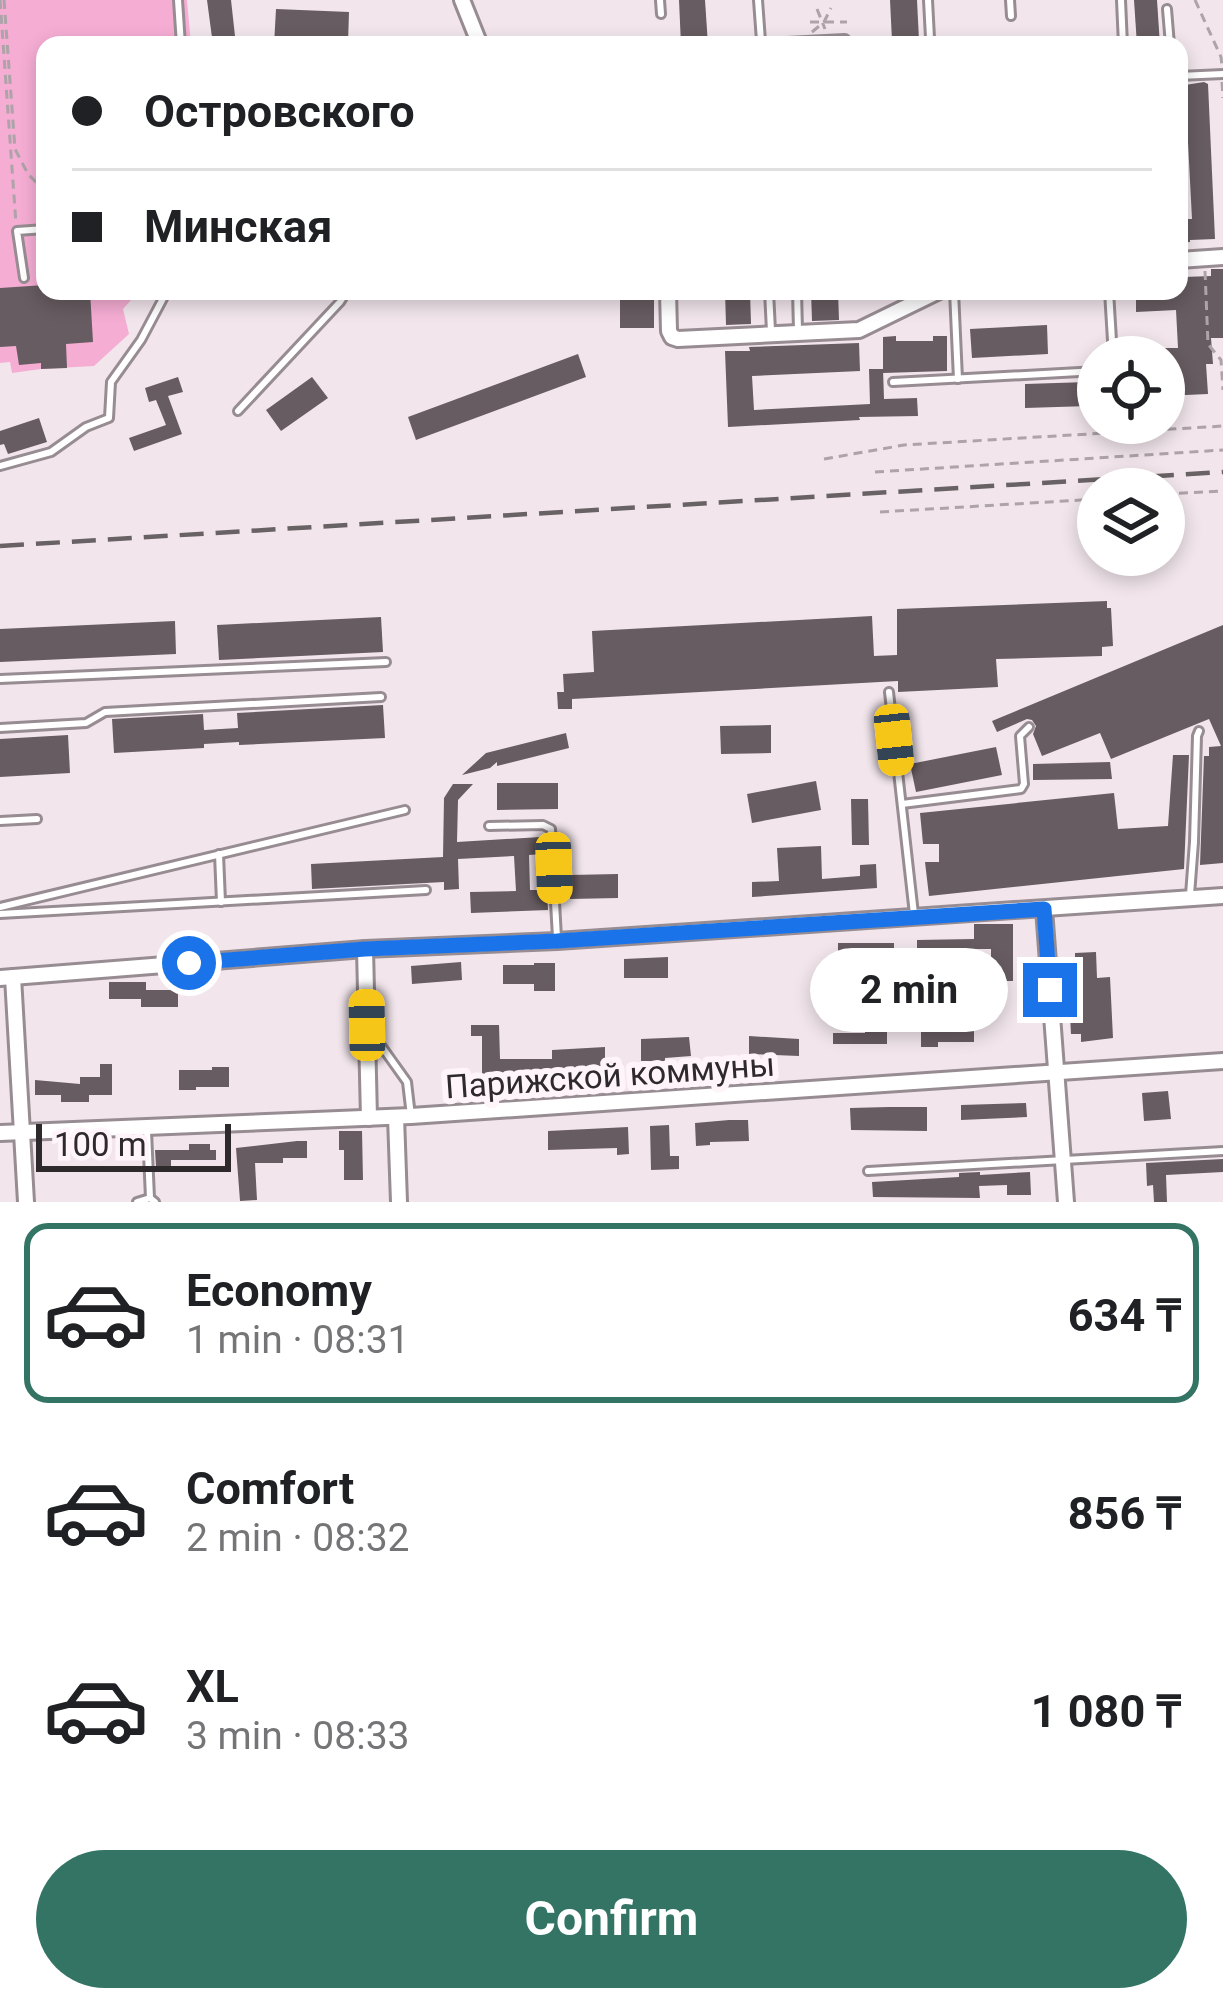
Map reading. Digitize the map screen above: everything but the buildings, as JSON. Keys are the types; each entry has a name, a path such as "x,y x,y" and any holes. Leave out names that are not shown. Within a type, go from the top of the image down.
{"street":[{"path":"462,0 476,36"},
{"path":"1188,259 1223,257"},
{"path":"668,300 670,331 675,339 860,330 909,300"},
{"path":"26,1202 7,978 365,949 557,941 1223,896"},
{"path":"1044,909 1066,1202"},
{"path":"365,949 369,1118"},
{"name":"Парижской коммуны","path":"0,1133 403,1116 1223,1061"},
{"path":"399,1202 403,1116"}],"lane":[{"path":"178,0 181,36"},
{"path":"661,0 661,14"},
{"path":"758,0 761,36"},
{"path":"928,0 930,36"},
{"path":"1010,0 1011,16"},
{"path":"1121,0 1123,36"},
{"path":"1168,9 1170,36"},
{"path":"1188,76 1223,74"},
{"path":"24,278 17,231 36,230"},
{"path":"0,466 51,452 109,418 109,391 116,373 162,300"},
{"path":"238,411 341,300"},
{"path":"770,300 771,335"},
{"path":"797,300 799,333"},
{"path":"955,300 958,379"},
{"path":"1110,300 1112,336"},
{"path":"892,382 1077,372"},
{"path":"0,679 386,662"},
{"path":"889,692 914,917"},
{"path":"0,728 86,723 105,712 381,697"},
{"path":"902,804 1021,789 1020,736 1028,727"},
{"path":"1190,898 1199,731"},
{"path":"0,910 406,810"},
{"path":"0,821 37,819"},
{"path":"489,826 543,825 551,830 557,941"},
{"path":"219,854 221,902"},
{"path":"0,910 426,890"},
{"path":"367,1025 407,1082 403,1116"},
{"path":"137,1202 152,1200 147,1127"},
{"path":"868,1171 1223,1150"}],"path":[{"path":"2,0 15,148 36,182"},
{"path":"2,0 17,231"},
{"path":"1195,0 1221,57 1223,98"},
{"path":"810,33 824,22 831,8"},
{"path":"817,9 824,22 844,32"},
{"path":"810,22 847,22"},
{"path":"1204,258 1208,344 1222,360 1223,390"},
{"path":"824,459 904,445 1223,425"},
{"path":"875,472 1223,450"},
{"path":"1185,493 1223,490"},
{"path":"880,512 1077,500"}],"shaded area":[{"path":"0,0 187,0 190,36 36,36 36,300 131,300 123,309 129,334 94,366 12,373 10,362 0,363"}],"railway":[{"path":"0,546 1223,472"}],"route":[{"path":"189,963 1044,909 1050,990"}]}
